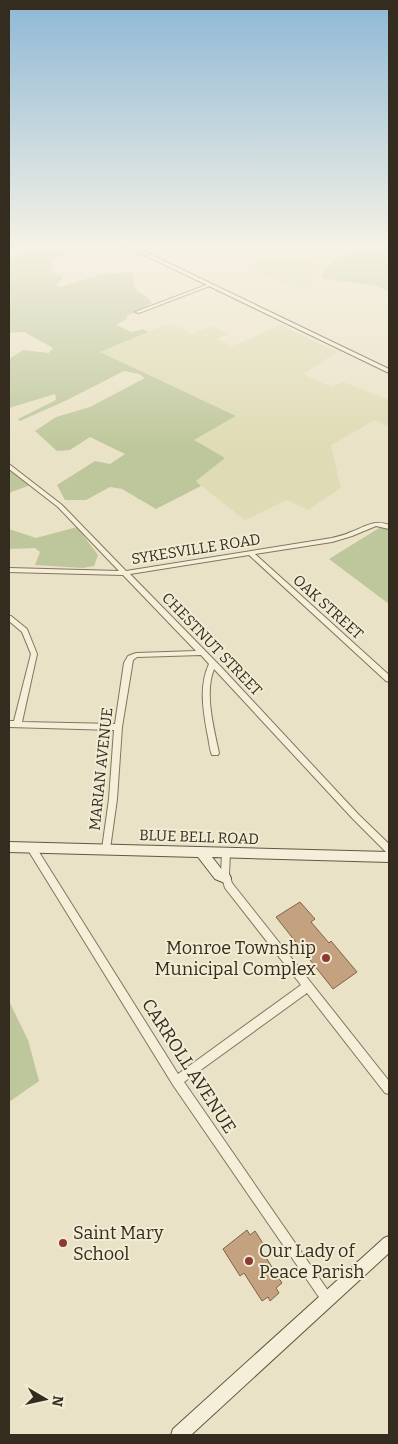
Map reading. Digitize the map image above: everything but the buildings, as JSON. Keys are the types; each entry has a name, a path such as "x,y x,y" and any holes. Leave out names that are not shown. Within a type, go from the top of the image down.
{"main road":[{"path":"271,314 389,371"},
{"name":"BLUE BELL ROAD","path":"9,846 389,857"},
{"path":"201,852 219,875 226,878"},
{"path":"179,1435 389,1243"}],"street":[{"name":"CHESTNUT STREET","path":"9,466 60,506 202,652 356,817 389,849"},
{"name":"SYKESVILLE ROAD","path":"9,570 124,573 332,540 349,536 371,524 386,525"},
{"name":"OAK STREET","path":"250,553 389,679"},
{"path":"9,618 25,631 34,654 13,725 118,727"},
{"name":"MARIAN AVENUE","path":"106,849 118,727 126,668 130,658 144,654 202,652"},
{"path":"213,664 209,671 206,690 215,753"},
{"name":"CARROLL AVENUE","path":"31,847 176,1081 327,1299"},
{"path":"226,852 226,878 228,885 389,1089"},
{"path":"176,1081 307,987"}],"shaded area":[{"path":"170,323 192,334 212,326 227,334 217,339 232,346 281,325 337,352 303,374 331,387 343,382 389,400 389,427 375,420 331,445 342,487 308,510 287,500 245,520 195,481 194,440 236,416 99,352"}],"green space":[{"path":"9,314 130,314 127,316 127,319 116,325 132,332 143,329 148,332 100,352 236,416 194,440 225,458 196,481 201,486 156,509 122,489 110,487 86,500 65,500 57,485 95,461 110,464 125,454 90,437 70,450 57,451 35,431 56,417 90,407 145,378 139,374 124,371 20,421 18,419 56,400 55,394 9,408 9,359 23,350 49,353 53,348 24,332 9,333"},
{"path":"9,467 31,485 11,492 9,496"},
{"path":"384,525 389,527 389,604 329,559"},
{"path":"77,527 98,555 94,566 83,568 35,565 40,552 35,548 9,549 9,529 36,538"},
{"path":"9,1001 28,1040 39,1081 9,1102"}],"place":[{"name":"Monroe Township Municipal Complex","path":"326,958"},
{"name":"Saint Mary School","path":"63,1243"},
{"name":"Our Lady of Peace Parish","path":"249,1261"}]}
